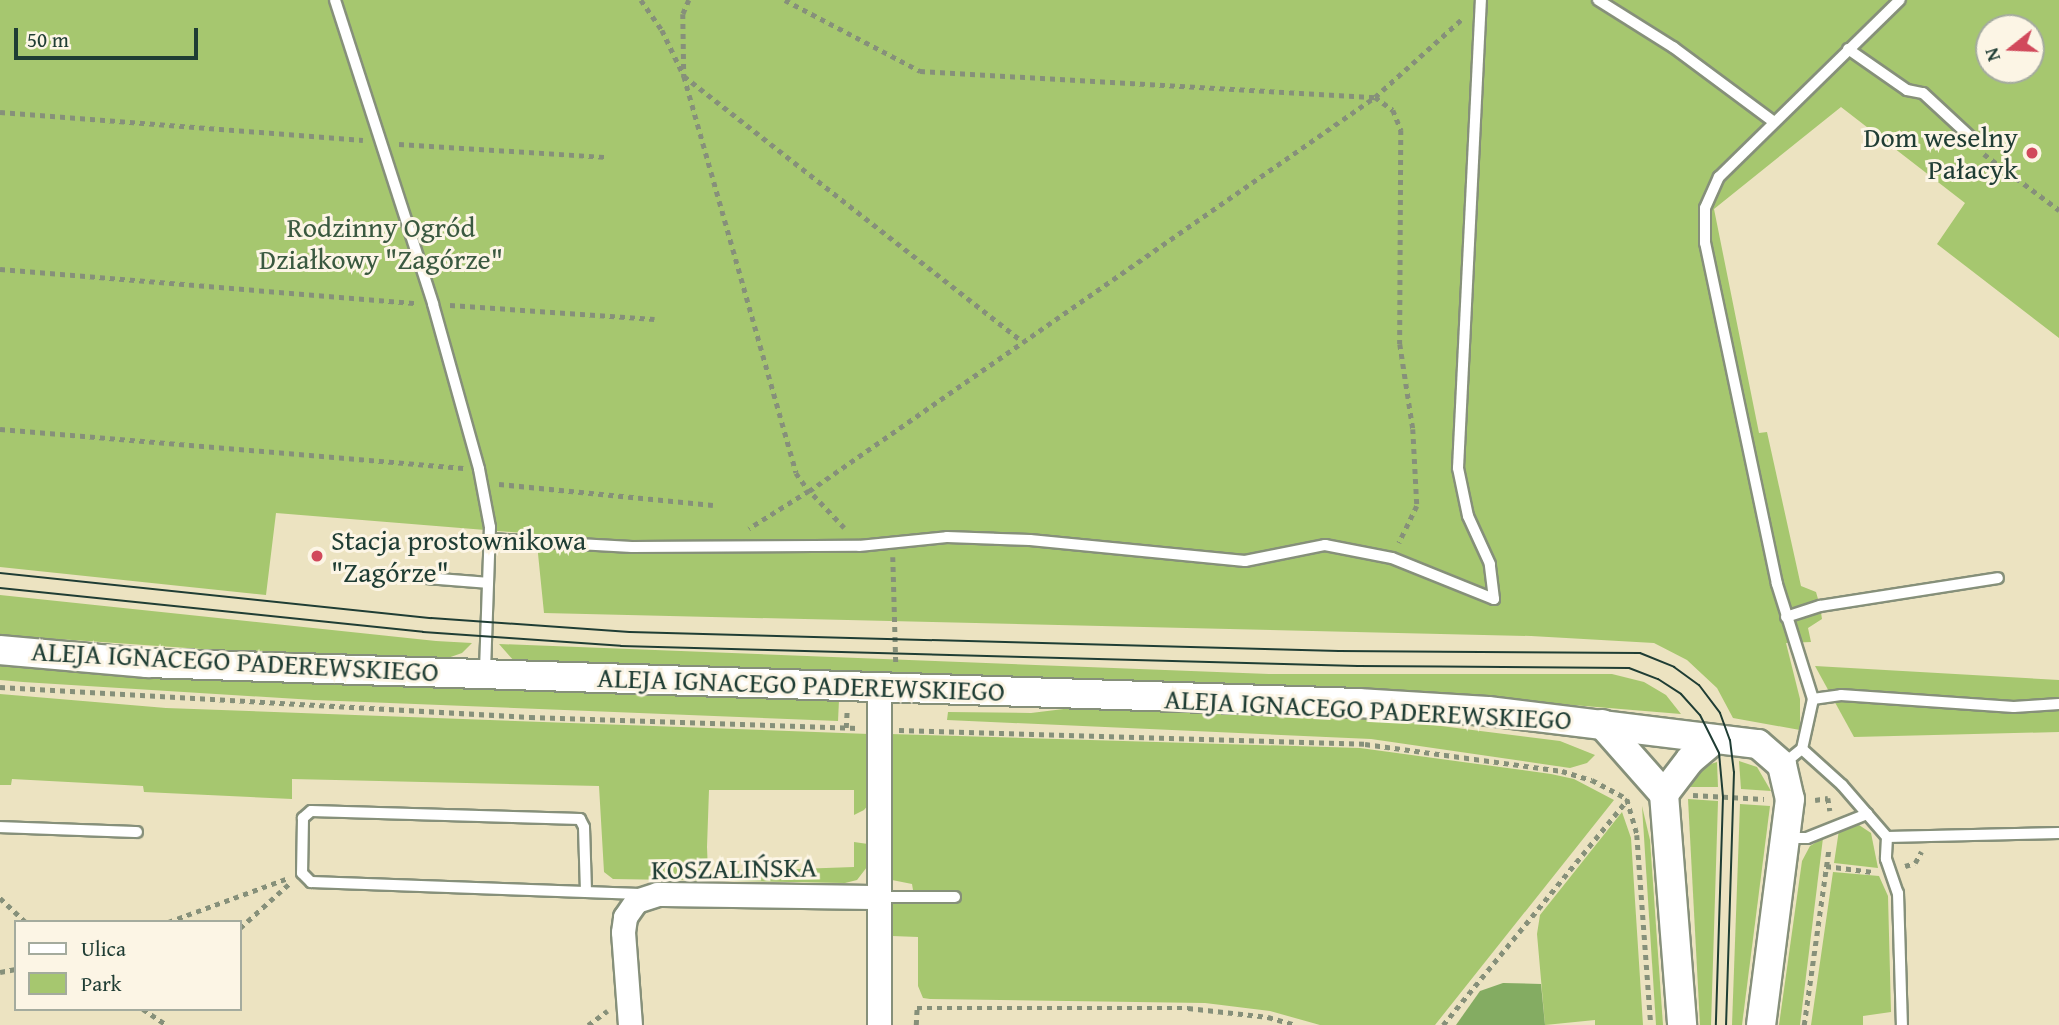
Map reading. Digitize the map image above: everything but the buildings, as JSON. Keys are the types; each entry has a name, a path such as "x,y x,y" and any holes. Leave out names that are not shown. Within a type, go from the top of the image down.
{"street":[{"name":"ALEJA IGNACEGO PADEREWSKIEGO","path":"0,650 147,663 848,686 882,678 1358,703 1602,724 1758,744 1792,757"},
{"path":"879,1025 878,897 882,678"},
{"path":"1602,724 1664,794 1682,1025"},
{"path":"1664,794 1690,760 1714,740"},
{"path":"1762,1025 1790,799 1792,757"},
{"name":"KOSZALIŃSKA","path":"630,1025 625,916 636,901 657,894 878,897"}],"lane":[{"path":"335,0 433,304 479,469 489,539 485,672"},
{"path":"489,539 632,547 893,545 947,537 1030,540 1245,561 1325,545 1392,558 1494,599 1490,564 1468,516 1458,468 1471,241 1477,17 1481,0"},
{"path":"1598,0 1673,47 1774,122"},
{"path":"1900,0 1719,177 1705,208 1705,243 1786,617 1813,699 1792,757 1867,814 1886,837 1886,859 1898,894 1902,1025"},
{"path":"1848,49 1907,90 1923,93 1976,142"},
{"path":"387,575 488,583"},
{"path":"1786,617 1820,606 1998,578"},
{"path":"1813,699 1841,695 2014,707 2059,704"},
{"path":"586,891 584,827 580,819 311,811 303,818 302,873 311,882 657,894"},
{"path":"1785,838 1807,838 1867,814"},
{"path":"0,827 138,832"},
{"path":"1886,837 2059,833"},
{"path":"878,897 955,897"}],"path":[{"path":"641,0 662,30 684,76 796,473 859,546"},
{"path":"684,76 683,14 689,0"},
{"path":"785,0 920,71 1375,97 1393,110 1401,130 1400,344 1413,429 1417,506 1392,558"},
{"path":"725,545 809,491 1021,340 1375,97 1465,16 1477,17"},
{"path":"684,76 1021,340"},
{"path":"0,112 608,157"},
{"path":"1976,142 1987,158 2059,210"},
{"path":"0,269 655,319"},
{"path":"0,429 479,469"},
{"path":"481,482 713,505"},
{"path":"882,678 896,668 893,545"},
{"path":"846,728 848,686"},
{"path":"1443,1025 1618,807 1627,799 1664,794 1828,799 1833,826 1804,1025"},
{"path":"173,920 302,873"},
{"path":"242,926 302,873"},
{"path":"0,898 24,920"},
{"path":"1648,971 1651,1025"},
{"path":"916,1025 917,1008 1188,1008 1268,1017 1296,1025"},
{"path":"147,1011 167,1025"}],"green space":[{"name":"Rodzinny Ogród Działkowy \"Zagórze\"","path":"0,0 2059,0 2059,338 1937,244 1965,203 1841,107 1714,209 1759,433 1767,432 1801,586 1816,592 1820,606 1822,619 1808,628 1811,642 1786,643 1800,699 1800,730 1733,718 1717,688 1687,660 1654,643 1531,636 544,613 536,534 276,513 266,595 0,567"},
{"path":"0,595 472,643 462,653 442,660 274,654 0,635"},
{"path":"499,644 1269,674 1612,674 1644,682 1666,695 1681,714 1392,690 515,662"},
{"path":"0,661 839,700 838,721 314,700 23,682 0,680"},
{"path":"1815,666 2059,680 2059,732 1854,737"},
{"path":"0,694 166,708 869,734 869,804 864,810 854,815 854,790 709,790 707,847 708,872 854,867 854,842 868,844 867,867 857,880 845,883 613,879 604,872 599,786 292,779 292,799 144,792 143,786 12,779 11,785 0,785"},
{"path":"1080,707 1338,713 1560,741 1595,755 1587,763 1570,768 1371,739 947,720 948,712 1031,713"},
{"path":"890,734 1360,748 1551,774 1574,779 1614,800 1435,1025 1320,1025 1270,1011 1205,1003 930,999 923,998 918,986 918,937 892,936 893,903 958,903 959,892 913,890 912,884 892,880"},
{"path":"1739,761 1757,767 1771,791 1741,789"},
{"path":"1717,762 1718,787 1689,787 1698,768"},
{"path":"1688,799 1718,801 1711,1025 1700,1025"},
{"path":"1740,804 1770,806 1742,1025 1732,1025"},
{"path":"1642,806 1650,840 1663,1025 1656,1025"},
{"path":"1622,812 1631,838 1643,1025 1595,1025 1595,1020 1545,1025 1537,934 1540,915"},
{"path":"1859,825 1871,833 1878,868 1834,863 1839,830"},
{"path":"1823,838 1800,1025 1779,1025 1802,861 1810,846"},
{"path":"1833,872 1879,876 1888,896 1891,1012 1863,1016 1863,1025 1811,1025"},
{"path":"1503,983 1541,984 1545,1025 1456,1025 1480,991"}],"tram line":[{"path":"0,573 431,618 630,632 1339,651 1640,653 1674,667 1699,685 1720,713 1730,740 1734,772 1726,1025"},
{"path":"0,588 423,632 621,646 1358,666 1629,668 1658,679 1681,694 1700,715 1719,753 1723,797 1716,1025"}],"place":[{"name":"Dom weselny Pałacyk","path":"2032,153"},
{"name":"Stacja prostownikowa \"Zagórze\"","path":"317,556"}]}
